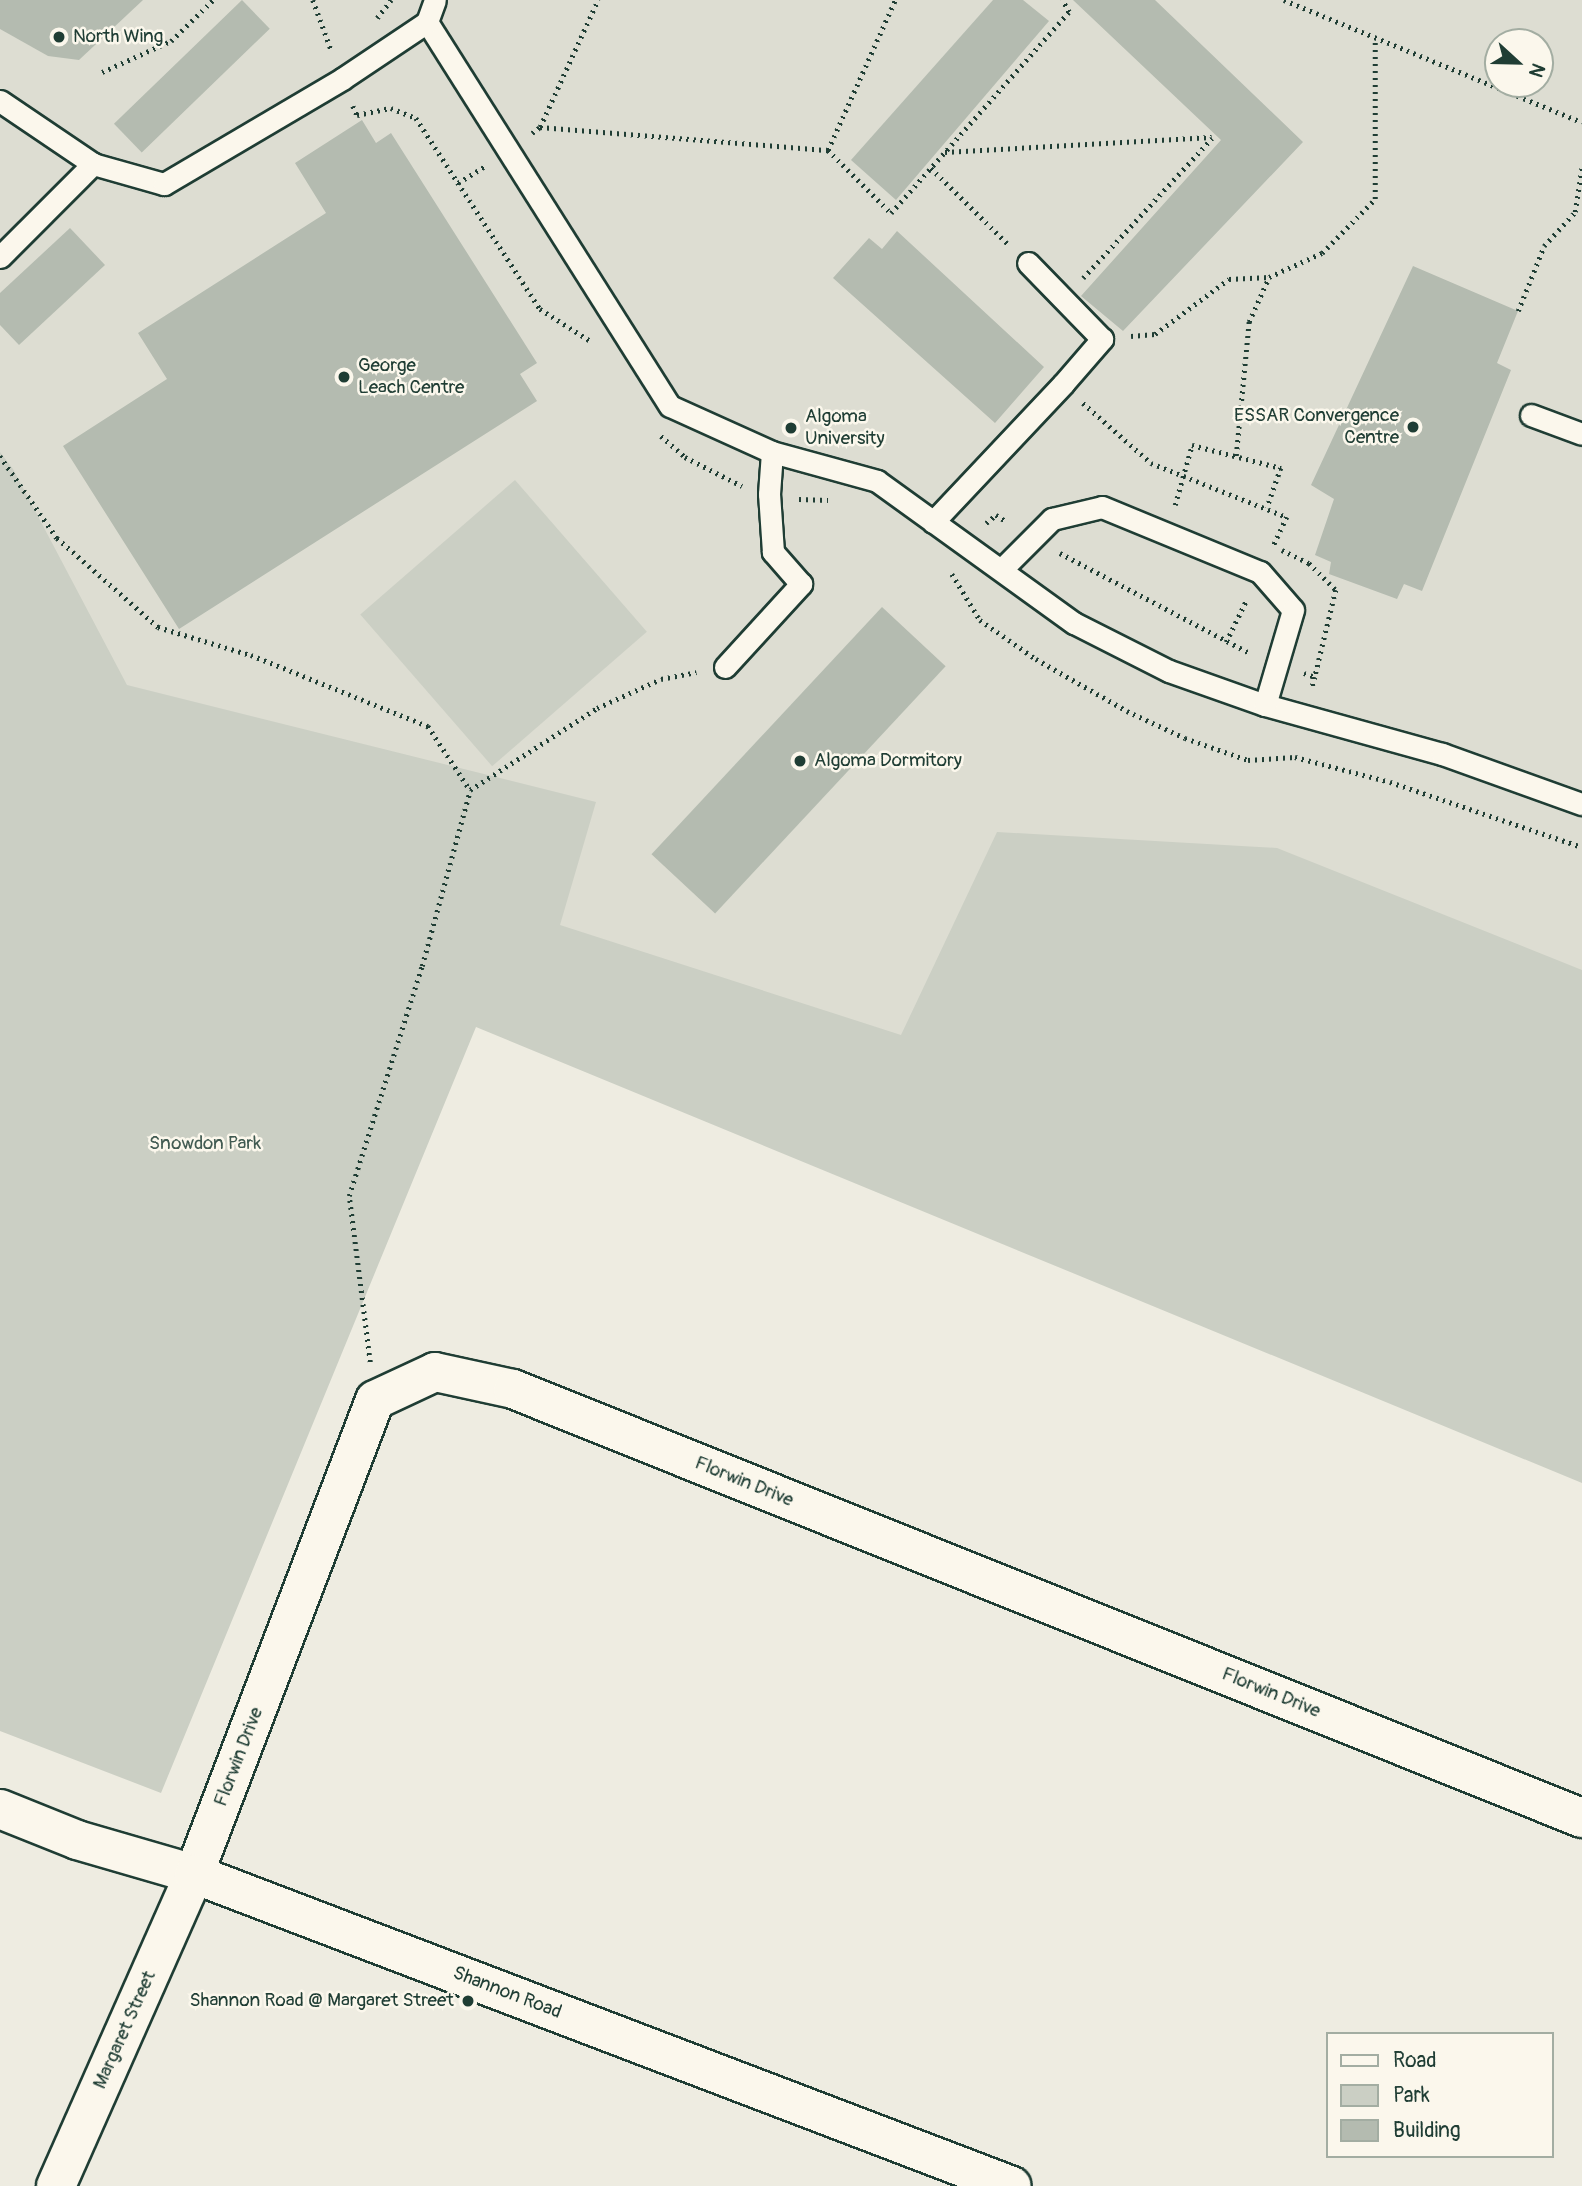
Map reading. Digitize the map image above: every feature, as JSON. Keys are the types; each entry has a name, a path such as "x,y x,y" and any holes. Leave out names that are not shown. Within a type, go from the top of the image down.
{"street":[{"name":"Florwin Drive","path":"194,1874 375,1400 435,1372 513,1389 1582,1818"},
{"name":"Shannon Road","path":"0,1809 77,1840 194,1874 1012,2186"},
{"name":"Margaret Street","path":"56,2186 194,1874"}],"lane":[{"path":"0,101 93,164 164,184 342,79 426,22 435,0"},
{"path":"426,22 670,406 772,452 877,481 1074,623 1169,671 1265,705 1442,754 1582,804"},
{"path":"0,257 93,164"},
{"path":"933,522 1102,339 1028,262"},
{"path":"1531,415 1582,434"},
{"path":"725,667 801,584 773,552 769,494 772,452"},
{"path":"1002,569 1052,519 1102,507 1260,572 1293,610 1265,705"}],"path":[{"path":"102,72 170,41 214,0"},
{"path":"458,183 509,151 540,127 598,0"},
{"path":"828,150 895,0"},
{"path":"540,127 828,150 891,213 1069,12 1062,0"},
{"path":"1284,0 1582,122"},
{"path":"1102,339 1155,334 1228,279 1269,277 1322,253 1375,199 1375,38"},
{"path":"945,152 1212,137 1064,299"},
{"path":"1518,311 1544,246 1575,212 1582,166"},
{"path":"931,168 1028,262"},
{"path":"1236,456 1248,322 1269,277"},
{"path":"1063,384 1151,463 1287,517 1226,642"},
{"path":"1164,503 1174,507 1192,445 1282,468 1267,508"},
{"path":"0,456 57,538 158,627 251,655 428,726 470,790"},
{"path":"1007,522 1018,514"},
{"path":"964,543 996,515 1032,538 1226,642 1315,677 1295,757"},
{"path":"375,1400 349,1196 422,966 470,790 597,708 662,679 725,667"}],"shaded area":[{"name":"Algoma University","path":"0,0 1582,0 1582,1406 0,772"}],"green space":[{"name":"Snowdon Park","path":"0,452 13,469 127,685 596,802 560,925 901,1035 997,832 1277,848 1582,970 1582,1483 476,1027 161,1793 0,1731"},
{"path":"515,480 647,632 492,766 360,614"}],"building":[{"name":"North Wing","path":"0,0 143,0 79,60 48,56 0,29"},
{"path":"242,0 270,29 142,152 114,124"},
{"path":"993,0 1023,0 1049,21 896,200 851,160"},
{"path":"1073,0 1155,0 1303,142 1123,331 1081,296 1221,140"},
{"name":"George Leach Centre","path":"362,120 376,143 391,133 537,363 520,374 537,401 179,629 63,446 167,379 138,333 326,213 295,163"},
{"path":"70,228 105,265 19,345 0,325 0,293"},
{"path":"897,231 1044,367 995,423 833,278 869,238 882,249"},
{"name":"ESSAR Convergence Centre","path":"1413,266 1518,311 1497,363 1511,370 1422,591 1404,584 1397,599 1329,574 1331,562 1315,555 1334,499 1311,485"},
{"name":"Algoma Dormitory","path":"882,607 946,666 715,914 651,854"}],"place":[{"name":"North Wing","path":"59,37"},
{"name":"George Leach Centre","path":"344,377"},
{"name":"ESSAR Convergence Centre","path":"1413,427"},
{"name":"Algoma University","path":"791,428"},
{"name":"Algoma Dormitory","path":"800,761"},
{"name":"Shannon Road @ Margaret Street","path":"468,2001"}]}
